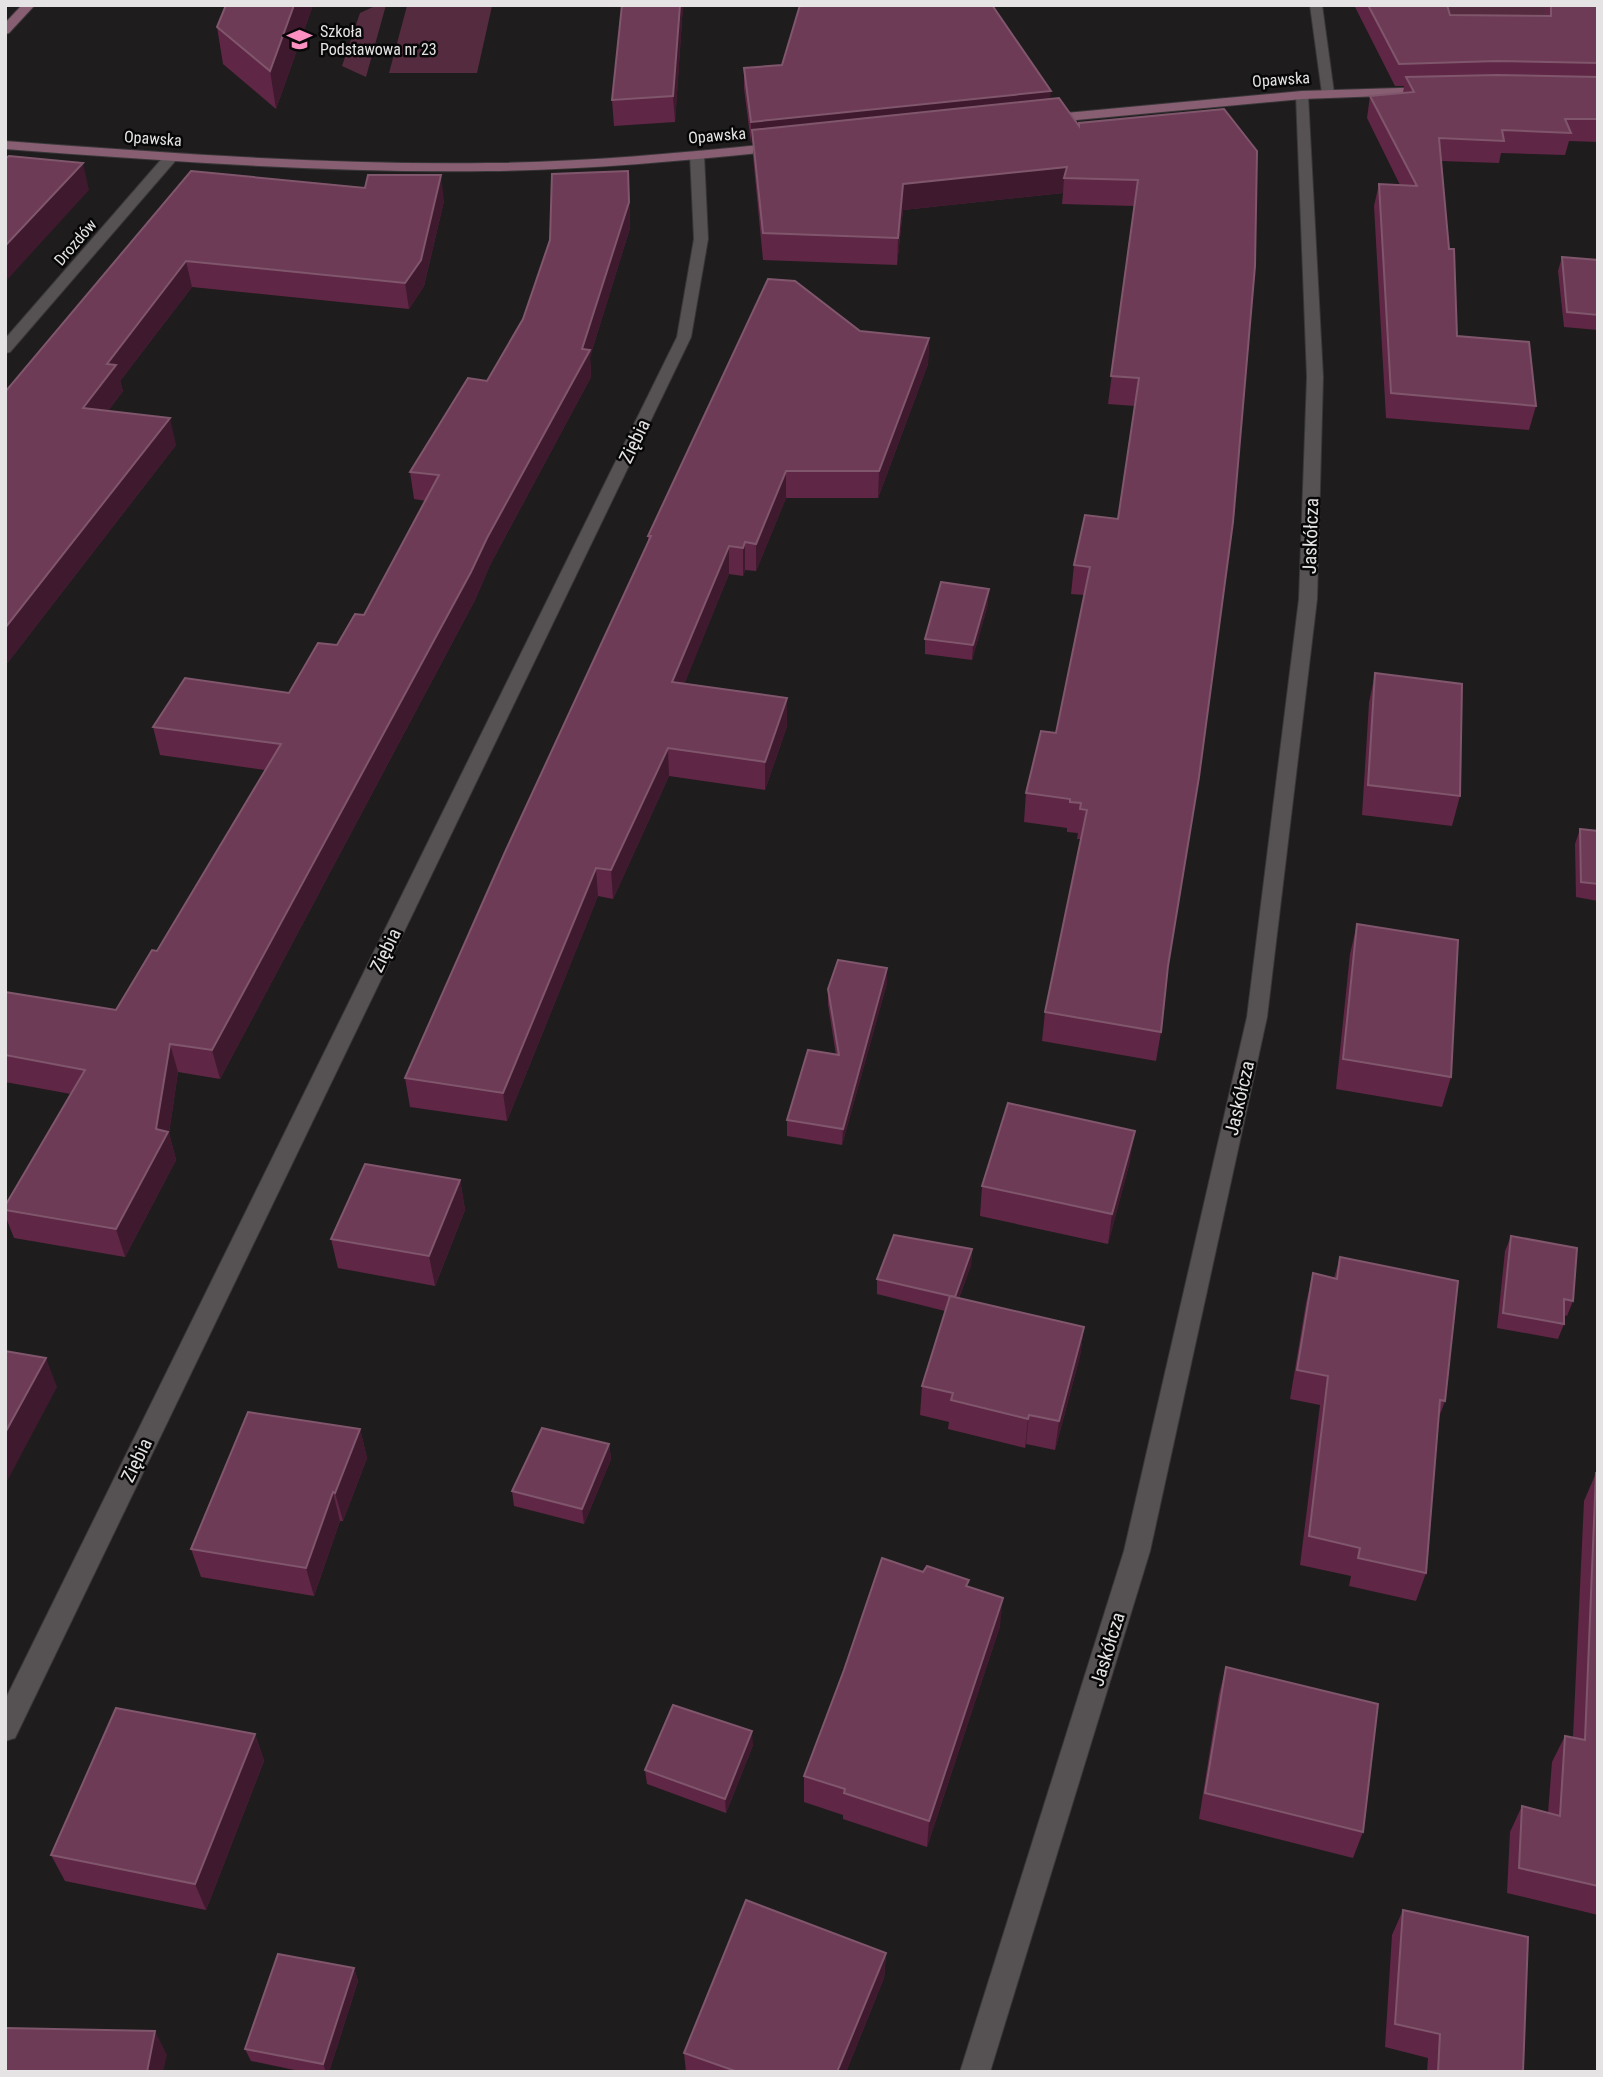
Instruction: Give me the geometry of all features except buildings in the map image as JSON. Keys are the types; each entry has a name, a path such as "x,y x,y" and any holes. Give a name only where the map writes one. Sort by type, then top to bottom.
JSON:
{"street":[{"path":"5,30 29,5"},
{"path":"1316,5 1328,93"},
{"name":"Opawska","path":"1034,120 1302,94 1452,90"},
{"name":"Jaskółcza","path":"975,2072 1137,1551 1257,1017 1308,599 1315,377 1302,94"},
{"name":"Opawska","path":"5,145 171,157 488,167 697,156 790,146"},
{"name":"Ziębia","path":"5,1728 684,337 701,239 697,156"},
{"name":"Drozdów","path":"5,349 171,157"}],"shaded area":[{"path":"386,5 366,77 342,66 360,13 375,6"},
{"path":"1358,5 1549,5 1546,37"},
{"path":"407,6 492,6 477,73 389,73"}],"place":[{"name":"Szkoła Podstawowa nr 23","path":"300,40"}]}
